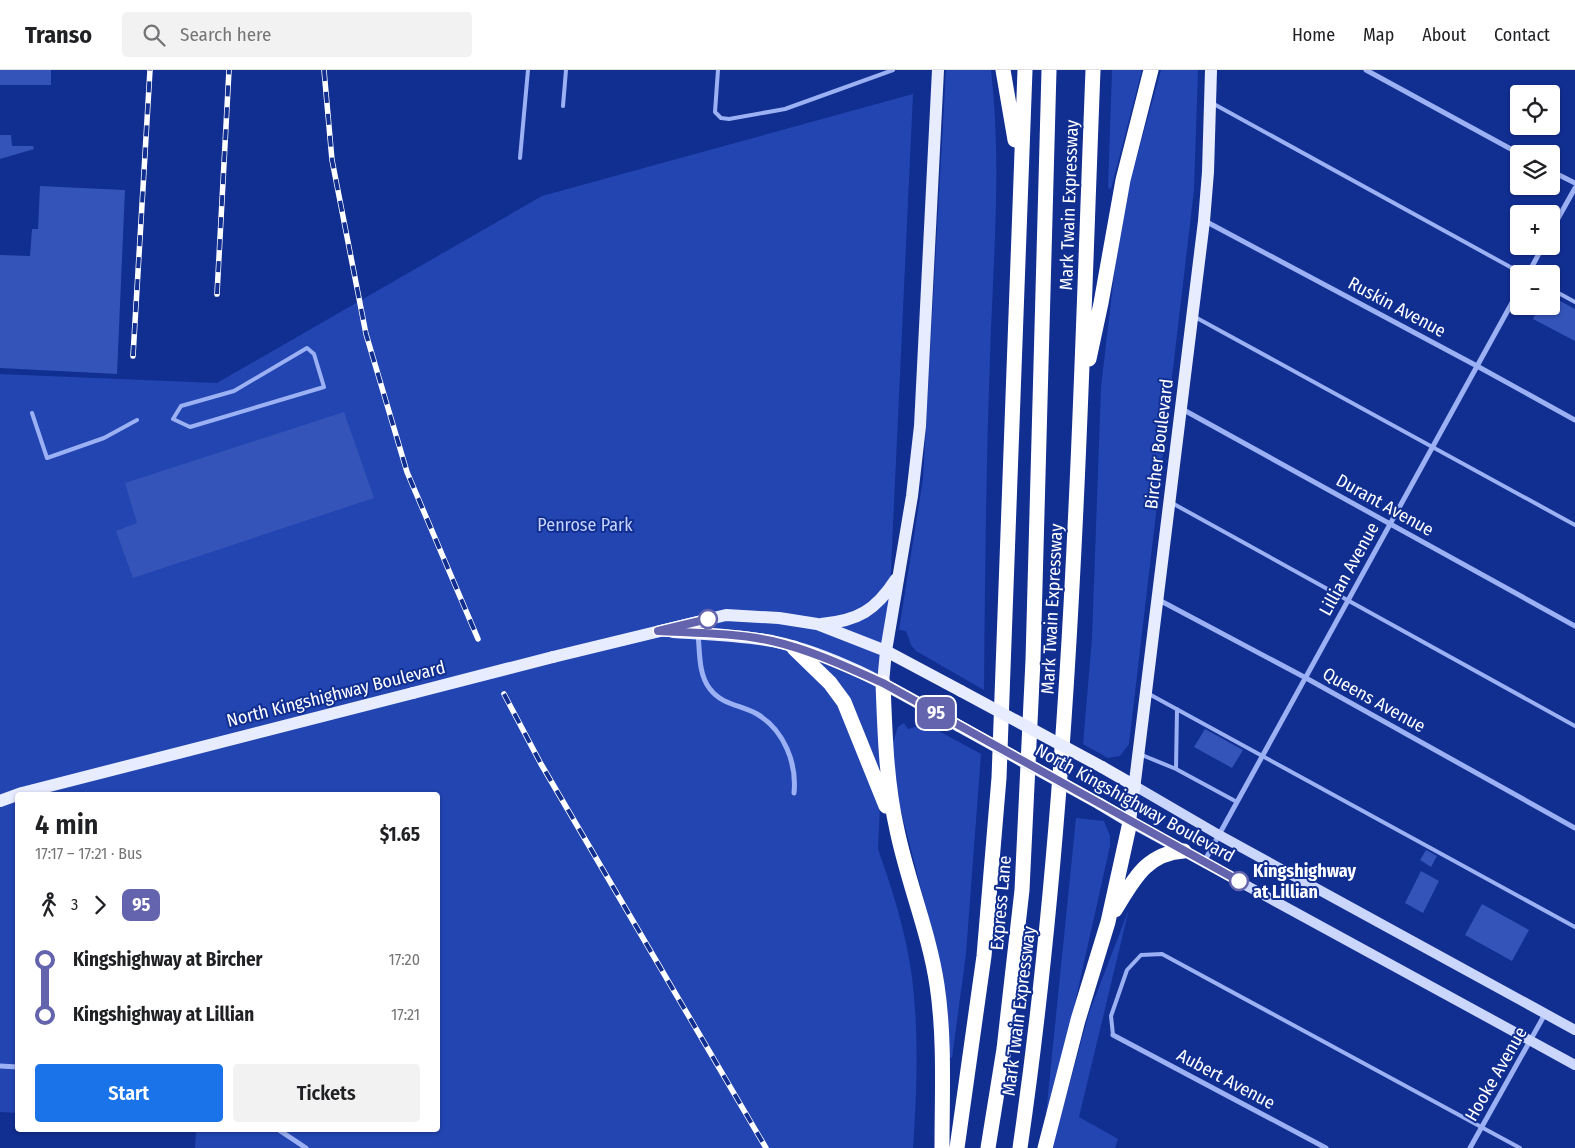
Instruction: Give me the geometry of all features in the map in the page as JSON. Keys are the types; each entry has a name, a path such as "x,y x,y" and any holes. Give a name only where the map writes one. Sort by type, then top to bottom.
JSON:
{"highway":[{"path":"1003,70 1021,170"},
{"path":"957,1148 984,956 998,798 1025,70"},
{"name":"Express Lane","path":"988,1148 1004,1049 1021,900 1033,660 1049,70"},
{"name":"Mark Twain Expressway","path":"1020,1148 1041,997 1058,820 1069,661 1093,70"},
{"path":"1080,397 1101,303 1123,180 1150,70"},
{"path":"794,648 830,683 844,702 897,832 921,913 937,985 942,1052 942,1148"},
{"path":"883,683 886,765 897,832"},
{"path":"1045,1148 1078,1020 1108,922 1130,822"},
{"path":"1108,922 1138,873 1146,865 1164,854 1184,851"}],"main road":[{"path":"883,683 886,651 912,496 920,426 938,70"},
{"name":"Bircher Boulevard","path":"1130,822 1148,694 1204,221 1210,70"},
{"path":"817,624 844,622 864,614 884,598 899,575"},
{"name":"North Kingshighway Boulevard","path":"26,792 553,657 726,615 779,618 817,624 886,651 1135,786 1575,1030"},
{"name":"North Kingshighway Boulevard","path":"658,631 698,633 772,641 824,656 883,683 1130,822 1575,1065"},
{"name":"North Kingshighway Boulevard","path":"0,792 15,793"},
{"name":"North Kingshighway Boulevard","path":"0,801 15,796"}],"street":[{"path":"1366,70 1510,149"},
{"path":"1560,176 1575,184"},
{"path":"1560,215 1575,188"},
{"name":"Ruskin Avenue","path":"1204,221 1575,420"},
{"name":"Lillian Avenue","path":"1204,862 1510,306"},
{"name":"Durant Avenue","path":"1181,409 1575,626"},
{"name":"Queens Avenue","path":"1158,600 1306,678 1575,828"},
{"path":"698,633 702,673 710,689 722,700 757,714 785,742 792,761 796,781 794,793"},
{"name":"Hooke Avenue","path":"1470,1148 1545,1014"},
{"name":"Aubert Avenue","path":"1113,1035 1326,1148"},
{"path":"0,1066 15,1067"},
{"path":"282,1132 306,1148"}],"lane":[{"path":"520,158 528,70"},
{"path":"563,106 566,70"},
{"path":"718,70 715,112 721,118 729,120 784,109 893,70"},
{"path":"1210,102 1510,267"},
{"path":"1560,294 1575,302"},
{"path":"1193,316 1575,525"},
{"path":"307,348 314,354 324,387 190,427 172,419 180,406 234,391 307,348"},
{"path":"32,413 47,458 104,438 137,420"},
{"path":"1170,502 1575,726"},
{"path":"1148,694 1263,755 1575,927"},
{"path":"1176,709 1176,769"},
{"path":"1140,755 1176,769 1237,802"},
{"path":"1113,1035 1111,1016 1127,970 1141,955 1162,954 1520,1148"}],"green space":[{"path":"946,70 991,70 994,106 996,214 990,357 984,690 916,651 911,645 906,631 899,630 923,479"},
{"path":"1112,70 1142,70 1111,189 1108,188"},
{"path":"1161,70 1198,70 1194,190 1129,744 1120,756 1108,758 1083,744 1092,638 1101,387 1116,259 1129,185"},
{"name":"Penrose Park","path":"913,94 878,849 898,912 912,977 917,1062 913,1148 195,1148 196,1132 440,1132 440,792 15,792 15,1113 0,1112 0,374 217,383 542,196"},
{"path":"904,723 908,729 926,724 981,754 966,954 952,1058 948,1057 948,1024 942,971 899,803 892,745 898,727"},
{"path":"1076,818 1104,821 1110,836 1110,846 1064,1052 1045,1124"},
{"path":"1129,909 1079,1117 1118,1139 1115,1148 1052,1148 1089,1013"}],"building":[{"path":"0,70 51,70 51,85 0,85"},
{"path":"0,135 11,135 12,146 33,146 34,149 0,159"},
{"path":"40,186 125,190 117,374 0,368 0,255 30,256 32,229 38,229"},
{"path":"1560,301 1575,309 1575,341 1533,319 1535,315 1560,315"},
{"path":"344,412 374,498 133,578 116,531 137,523 125,483"},
{"path":"1205,729 1243,750 1232,768 1194,747"},
{"path":"1426,850 1437,856 1431,867 1420,860"},
{"path":"1421,871 1439,881 1423,913 1405,903"},
{"path":"1482,904 1529,930 1512,961 1465,935"}],"railway":[{"path":"133,356 150,70"},
{"path":"217,294 229,70"},
{"path":"324,70 332,160 366,334 407,472 478,639"},
{"path":"504,694 541,764 766,1148"}],"bus line":[{"name":"95","path":"708,619 658,631 724,635 772,641 824,656 883,683 1239,881"}],"place":[{"name":"Kingshighway at Lillian","path":"1239,881"}]}
